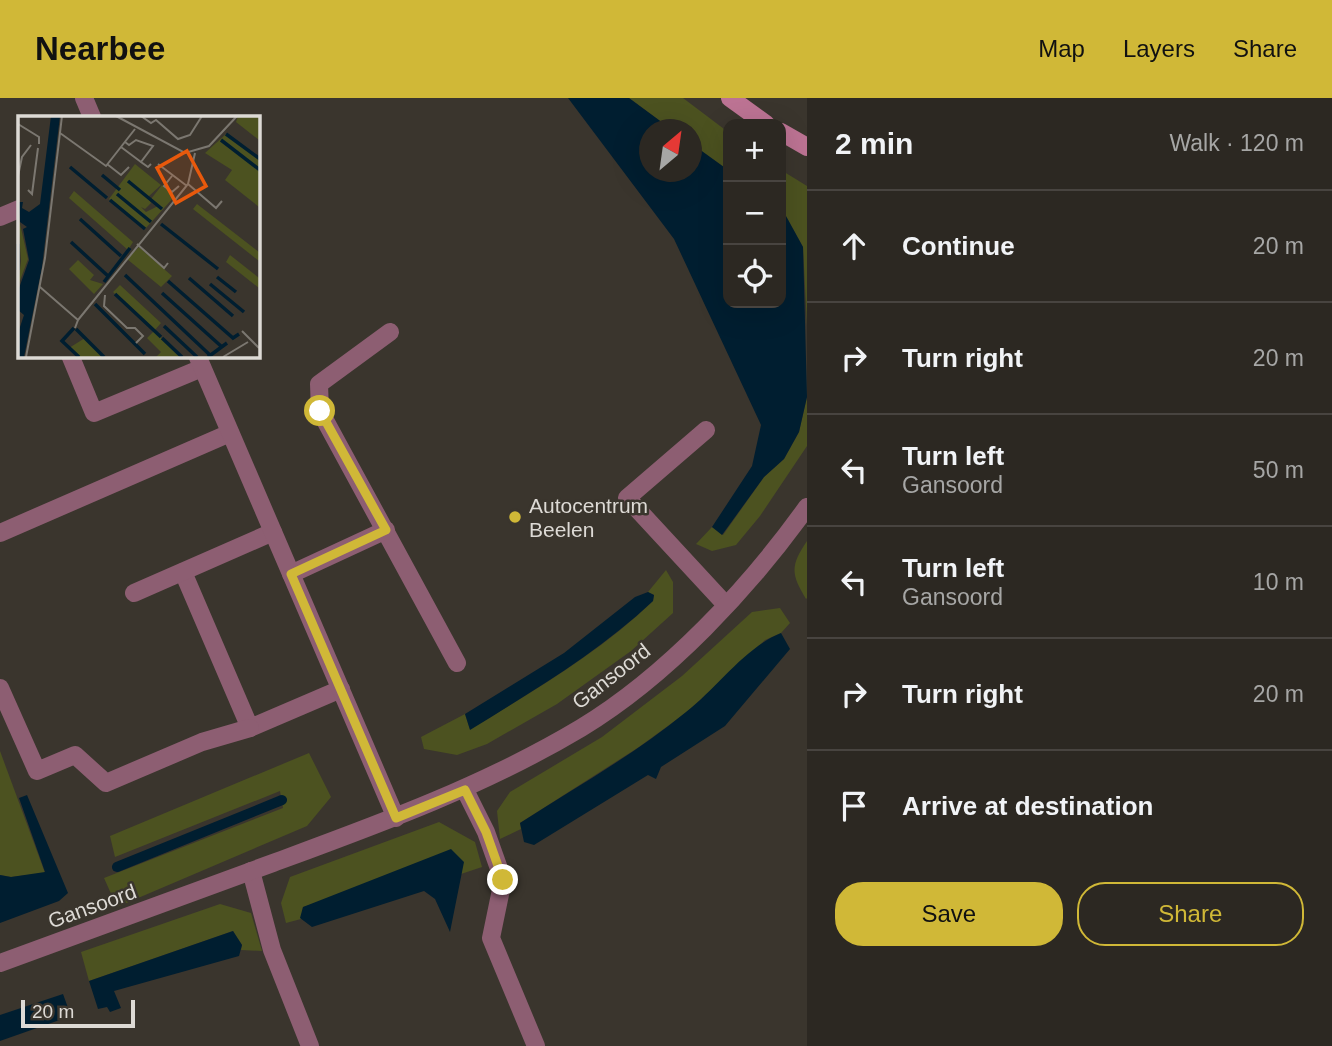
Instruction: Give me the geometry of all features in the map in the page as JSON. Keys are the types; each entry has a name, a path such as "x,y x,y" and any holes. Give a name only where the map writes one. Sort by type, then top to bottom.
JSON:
{"main road":[{"path":"730,98 759,119"},
{"path":"786,135 807,146"}],"street":[{"path":"84,98 92,116"},
{"path":"0,217 18,209"},
{"path":"390,332 320,384 320,411 457,663"},
{"path":"71,357 94,413 199,362 396,818"},
{"path":"706,430 627,498 726,605"},
{"path":"0,533 230,433"},
{"name":"Gansoord","path":"0,963 396,818 465,790 582,727 613,706 686,645 726,605 807,508"},
{"path":"291,574 386,530"},
{"path":"134,593 273,533"},
{"path":"183,572 250,728"},
{"path":"0,688 37,771 75,755 106,782 202,742 250,728 341,689"},
{"path":"465,790 486,832 503,880 491,938 536,1046"},
{"path":"251,871 272,950 310,1046"}],"green space":[{"path":"629,98 683,98 723,128 723,166 702,151 702,119 657,119"},
{"path":"786,173 807,186 807,326 803,247 786,216"},
{"path":"807,397 807,446 760,516 736,545 712,551 696,544 712,527 723,535 764,477 784,459 799,432"},
{"path":"807,541 806,599 797,583 794,570"},
{"path":"666,570 673,582 673,613 631,651 557,704 487,744 457,755 424,749 421,737 465,714 470,729 589,654 653,601 654,595 648,592"},
{"path":"780,608 790,623 781,633 765,640 687,712 639,747 520,823 521,829 500,839 497,811 510,792 602,737 682,676 752,612"},
{"path":"0,751 45,873 11,877 0,875"},
{"path":"309,753 331,797 307,826 117,907 104,878 283,808 280,791 115,857 110,836"},
{"path":"439,822 475,842 482,867 461,874 463,862 303,907 301,919 286,923 281,903 290,877"},
{"path":"220,904 251,913 262,951 241,950 242,945 233,931 89,981 81,952"}],"water":[{"path":"568,98 629,98 657,119 639,119 639,182 702,182 702,151 723,166 723,308 786,308 786,216 803,247 807,397 799,432 784,459 764,477 722,535 712,527 752,466 761,425 674,239"},
{"path":"648,592 654,595 653,601 632,620 565,670 470,730 465,714 564,653 635,597"},
{"path":"781,633 790,649 725,726 661,767 656,779 648,775 534,845 524,842 520,823 605,770 667,727 698,702 755,648"},
{"path":"27,795 68,893 59,901 0,923 0,875 11,877 45,872 19,798"},
{"path":"451,849 464,862 450,932 435,899 424,891 312,927 300,918 303,907"},
{"path":"233,931 242,945 239,956 114,991 121,1008 110,1012 107,1007 98,1009 89,981"},
{"path":"63,994 71,1016 0,1041 0,1015"}],"waterway":[{"path":"117,867 282,800"}],"place":[{"name":"Autocentrum Beelen","path":"515,517"}],"route":[{"path":"320,411 386,530 291,574 396,818 465,790 486,832 503,880"}]}
